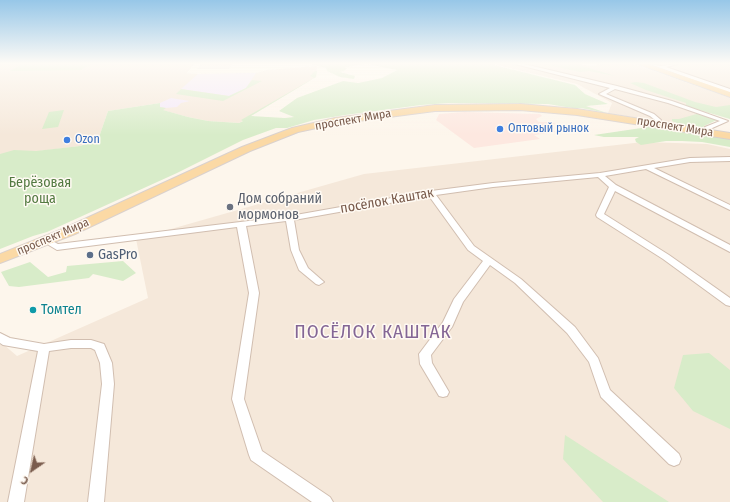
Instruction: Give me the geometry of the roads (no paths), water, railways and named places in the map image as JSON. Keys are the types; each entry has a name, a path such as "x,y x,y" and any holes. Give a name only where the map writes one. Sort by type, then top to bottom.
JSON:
{"main road":[{"path":"708,87 730,95"},
{"name":"проспект Мира","path":"0,259 46,241 246,149 295,130 335,121 422,109 482,107 534,108 577,112 730,136"}],"street":[{"path":"614,87 602,94 652,115 658,120 657,124"},
{"path":"617,87 670,102 726,121 707,128 707,132"},
{"path":"720,87 730,91"},
{"name":"посёлок Каштак","path":"46,241 57,247 290,218 431,193 493,185 600,175 690,160 730,159"},
{"path":"646,167 730,208"},
{"path":"600,175 613,187 730,249"},
{"path":"613,187 600,215 666,257 730,303"},
{"path":"431,193 471,248 518,281 571,330 594,361 605,393 674,459"},
{"path":"290,218 296,250 304,270 319,282"},
{"path":"241,224 254,293 238,400 256,455 325,502"},
{"path":"443,392 426,364 425,354 448,324 458,301 488,261"},
{"path":"0,337 7,342 44,348 71,344 91,344 100,347 106,363 108,384 96,502"},
{"path":"16,502 44,348"}],"place":[{"name":"Оптовый рынок","path":"500,129"},
{"name":"Ozon","path":"67,140"},
{"name":"Дом собраний мормонов","path":"230,207"},
{"name":"GasPro","path":"90,255"},
{"name":"Томтел","path":"33,310"}],"district":[{"name":"ПОСЁЛОК КАШТАК","path":"373,333"}],"park label":[{"name":"Берёзовая роща","path":"40,192"}]}
